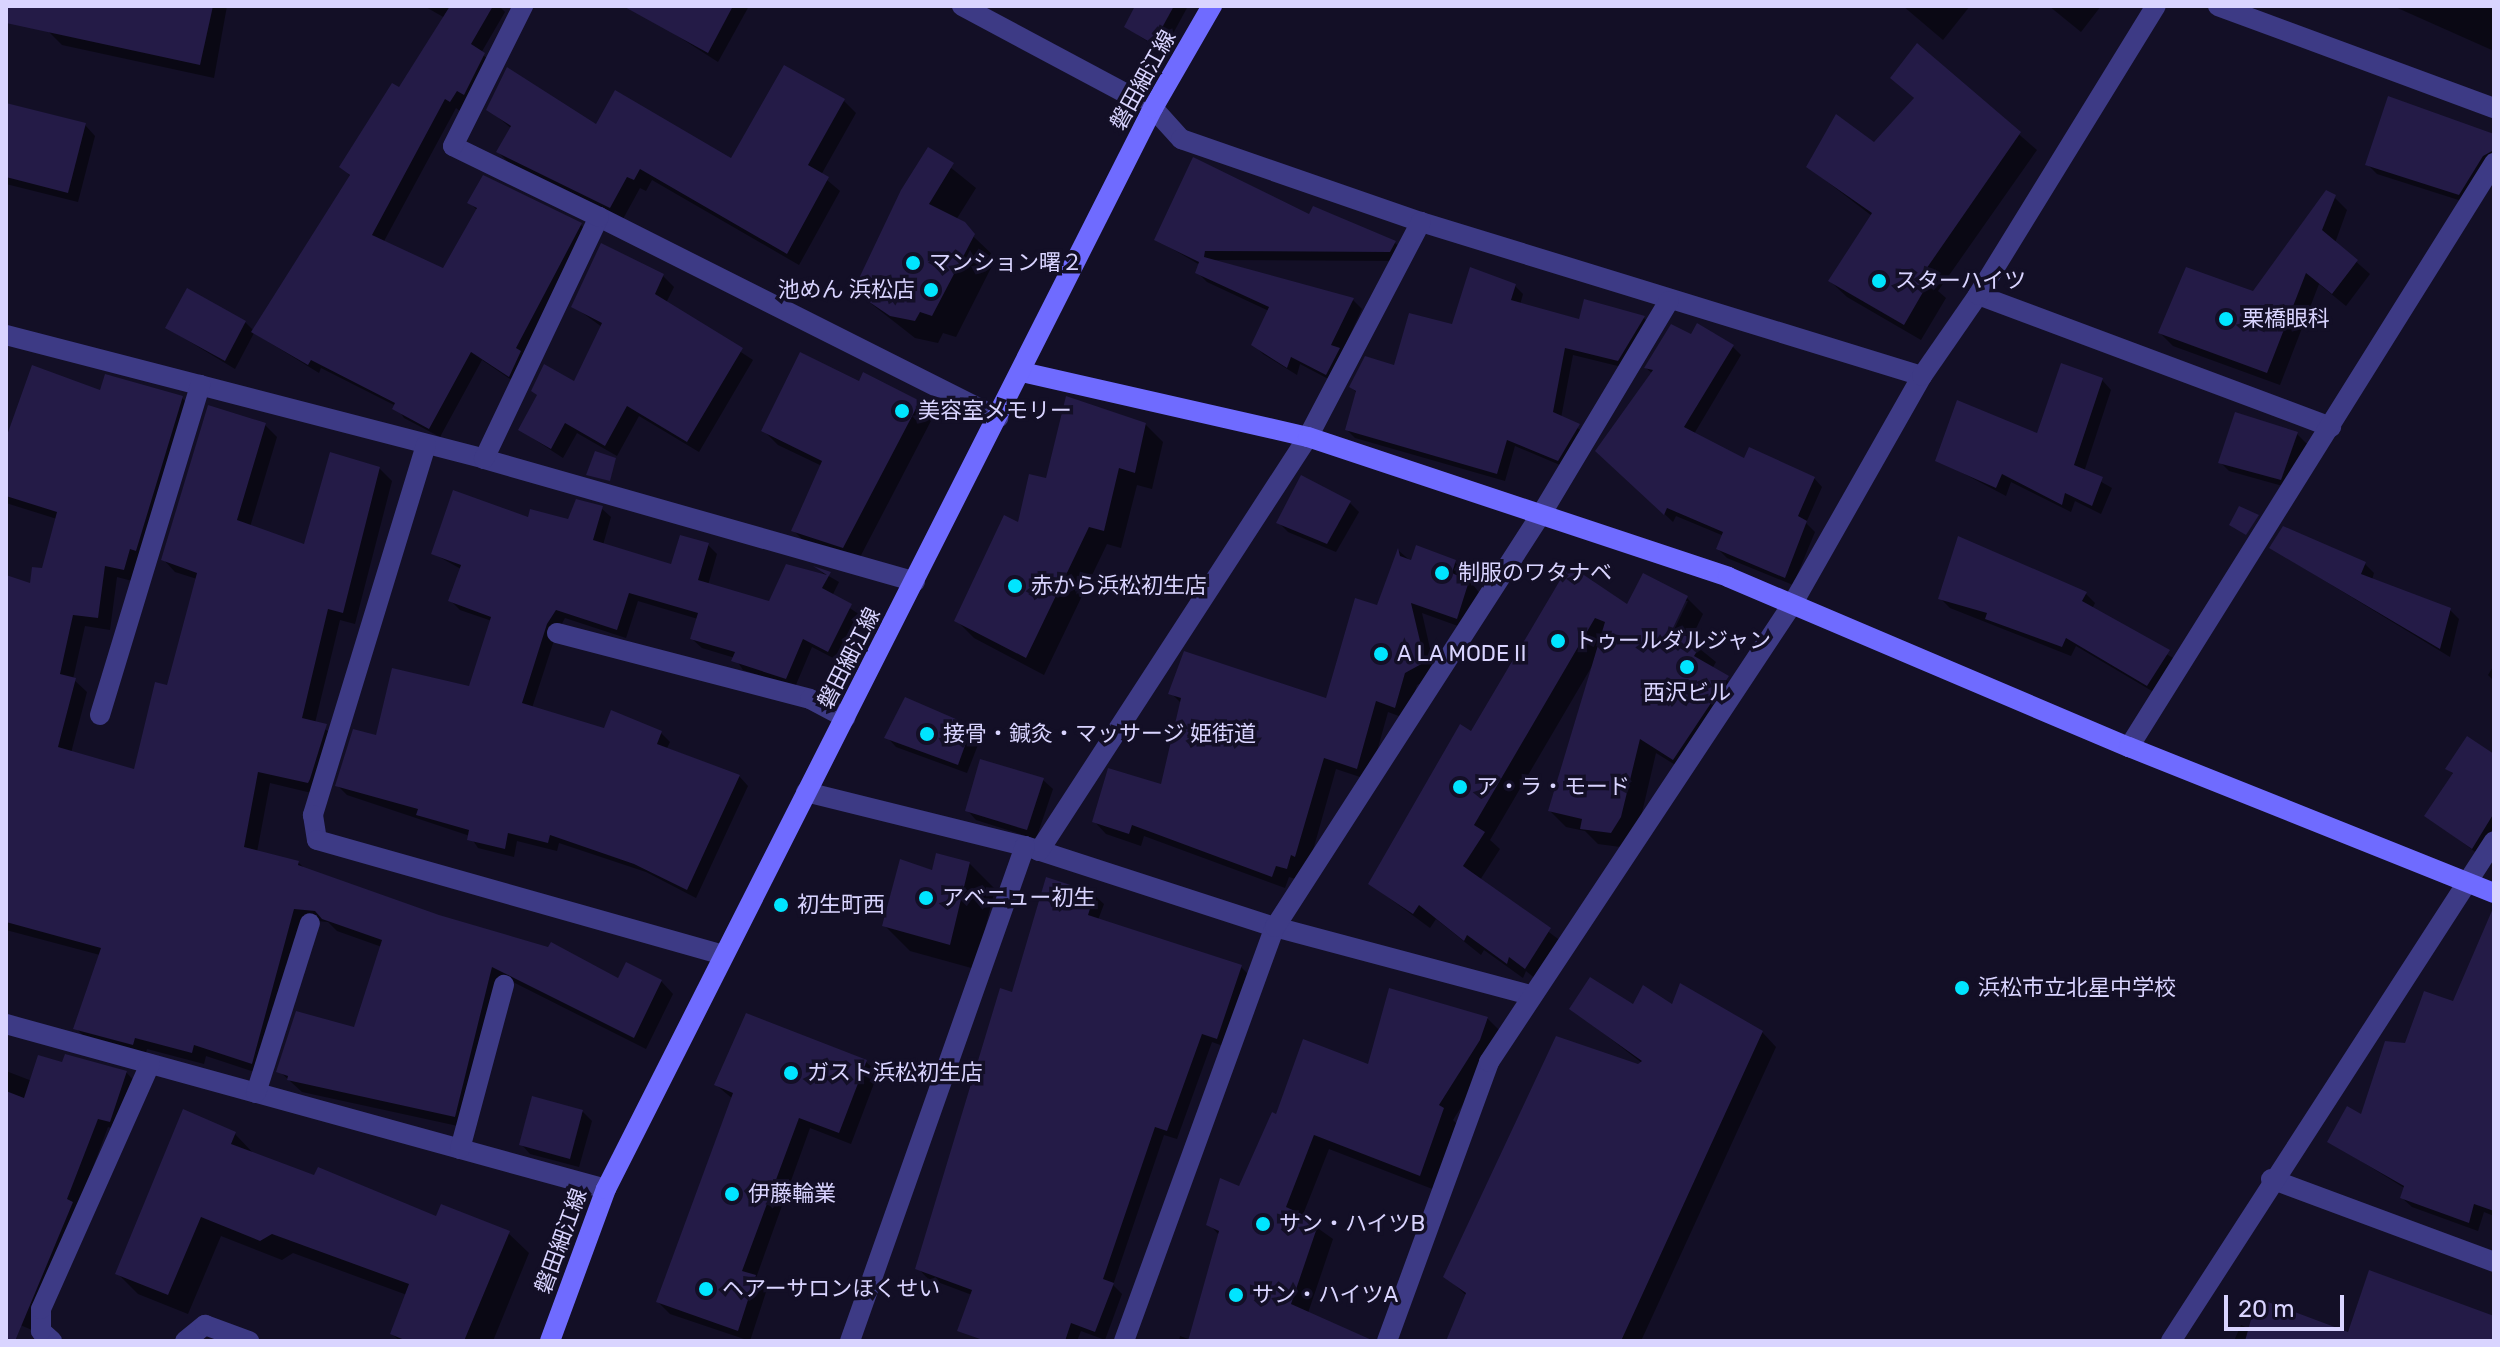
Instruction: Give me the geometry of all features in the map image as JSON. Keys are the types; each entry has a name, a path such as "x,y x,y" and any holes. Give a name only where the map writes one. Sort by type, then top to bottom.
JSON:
{"street":[{"path":"523,6 453,146 998,418"},
{"path":"962,6 1153,108 1181,139 1421,222 1669,301 1922,376"},
{"name":"磐田細江線","path":"550,1341 606,1189 1153,108 1212,6"},
{"path":"1387,1341 1489,1062 1530,995 1793,603 1922,376 1978,295 2156,6"},
{"path":"2218,6 2494,108"},
{"path":"2129,747 2494,163"},
{"path":"484,459 599,217"},
{"path":"850,1341 1032,848 1308,437 1421,222"},
{"path":"1978,295 2331,427"},
{"path":"1124,1341 1275,927 1542,513 1669,301"},
{"path":"6,335 484,459 915,582"},
{"path":"1022,372 1308,437 1542,513 1793,603 2129,747 2494,893"},
{"path":"100,715 200,385"},
{"path":"426,445 313,815 317,840 723,955"},
{"path":"557,633 810,699 845,718"},
{"path":"806,792 1032,848 1275,927 1530,995"},
{"path":"2171,1341 2271,1179 2494,841"},
{"path":"256,1093 310,923"},
{"path":"460,1149 504,985"},
{"path":"6,1024 606,1189"},
{"path":"52,1341 41,1331 41,1309 150,1064"},
{"path":"2271,1179 2494,1262"},
{"path":"185,1341 205,1325 249,1341"}],"building":[{"path":"6,6 213,6 200,65 6,23"},
{"path":"450,6 493,6 471,44 485,53 464,95 457,91 450,102 445,99 372,235 443,268 477,208 467,203 483,175 582,223 516,348 521,351 509,377 471,352 429,429 392,409 395,403 311,360 308,365 251,332 350,175 339,167 392,83 399,87"},
{"path":"623,6 733,6 708,53"},
{"path":"1135,6 1174,6 1153,44 1124,27"},
{"path":"1917,43 2021,132 1922,275 1930,280 1904,325 1828,281 1872,213 1806,167 1836,114 1874,142 1914,98 1890,78"},
{"path":"784,65 845,99 808,165 829,177 787,254 640,169 634,180 627,177 610,208 496,152 511,126 486,110 507,67 596,124 615,90 731,158"},
{"path":"2388,96 2494,134 2494,150 2483,156 2459,195 2365,165"},
{"path":"6,103 86,123 68,193 6,177"},
{"name":"マンション曙２","path":"928,147 954,163 929,204 965,222 975,234 932,316 920,312 915,321 890,316 853,291 901,190"},
{"path":"1193,157 1309,214 1313,206 1396,241 1390,252 1205,251 1204,257 1354,298 1331,345 1340,348 1326,375 1291,357 1287,368 1251,345 1269,307 1195,273 1199,262 1154,240"},
{"name":"栗橋眼科","path":"2326,190 2336,195 2322,230 2358,260 2332,294 2306,273 2267,373 2158,333 2186,267 2253,291"},
{"path":"601,243 664,274 655,294 743,348 687,442 627,406 605,446 565,423 551,449 518,430 537,395 531,391 544,364 574,381 602,323 571,307"},
{"path":"1470,267 1516,284 1511,300 1579,319 1584,299 1645,316 1618,361 1565,348 1553,412 1580,424 1558,461 1507,440 1497,474 1345,430 1356,391 1349,387 1365,356 1394,365 1409,313 1452,324"},
{"path":"187,288 246,321 225,361 165,328"},
{"path":"1697,323 1734,345 1684,427 1744,458 1749,447 1815,477 1798,516 1807,521 1785,578 1716,549 1723,532 1667,508 1664,515 1595,451 1653,370 1644,368 1671,324 1691,334"},
{"path":"800,352 859,381 863,372 920,401 843,548 791,531 822,461 761,431"},
{"path":"2061,363 2103,378 2074,465 2103,477 2092,506 2065,493 2062,505 2002,474 1996,488 1935,461 1957,400 2037,433"},
{"path":"32,365 100,390 105,374 183,396 136,551 130,549 124,570 105,566 98,618 73,615 60,674 76,678 58,747 134,769 155,682 167,685 197,573 161,560 208,405 266,423 237,520 304,544 330,452 380,467 343,613 328,609 302,718 327,724 310,779 308,783 258,772 244,847 299,861 298,865 439,915 548,947 551,942 618,978 626,962 662,980 634,1038 492,967 455,1117 287,1080 288,1076 276,1072 296,1011 354,1027 382,940 322,919 315,911 294,909 252,1064 194,1045 192,1053 135,1038 133,1045 73,1029 101,948 6,922 6,575 30,583 32,567 42,568 57,512 6,496 6,438"},
{"path":"1066,396 1146,423 1135,473 1119,468 1104,531 1089,527 1026,658 954,621 1004,515 1018,522 1029,474 1046,478"},
{"path":"2235,412 2298,432 2281,480 2218,463"},
{"path":"595,451 616,458 610,481 586,475"},
{"path":"1301,475 1351,501 1327,544 1276,523"},
{"path":"453,490 528,517 530,509 568,519 576,499 603,506 593,540 671,564 680,535 709,543 698,580 769,601 786,564 827,575 813,566 831,572 822,588 852,604 828,652 803,639 786,679 731,661 735,652 690,639 698,613 629,593 617,630 556,610 547,624 522,703 604,728 611,710 662,731 657,744 740,775 687,890 634,864 550,835 548,843 508,833 505,849 467,840 469,830 416,815 418,809 335,786 353,729 376,735 392,668 469,686 491,617 448,601 461,565 431,554"},
{"path":"2239,506 2259,515 2246,535 2229,525"},
{"path":"2283,526 2366,562 2361,574 2451,608 2440,649 2269,548"},
{"path":"1958,536 2087,592 2082,601 2170,650 2147,686 2066,638 2062,647 1985,619 1987,613 1938,599"},
{"path":"1416,545 1456,560 1452,573 1469,581 1457,619 1411,603 1425,662 1405,673 1395,708 1376,701 1357,769 1324,758 1295,857 1291,855 1287,869 1276,866 1272,877 1132,825 1129,834 1092,822 1108,768 1161,784 1181,698 1168,694 1184,651 1326,698 1355,598 1377,605 1398,548 1400,556 1411,560"},
{"path":"1569,565 1627,604 1643,573 1688,596 1673,628 1701,645 1694,656 1729,676 1673,760 1640,739 1621,817 1611,833 1580,829 1582,819 1548,811 1605,622 1595,618 1474,825 1485,832 1463,866 1551,928 1525,969 1509,957 1507,964 1467,935 1464,941 1419,905 1413,914 1368,884 1460,724 1471,731"},
{"name":"接骨・鍼灸・マッサージ 姫街道","path":"905,697 972,726 958,765 884,738"},
{"path":"2467,736 2494,754 2494,813 2472,849 2424,816 2453,773 2445,769"},
{"path":"980,759 1044,778 1027,830 965,811"},
{"name":"アベニュー初生","path":"936,853 970,862 950,945 882,926 900,859 932,870"},
{"path":"1046,877 1095,893 1088,915 1242,965 1217,1039 1202,1034 1167,1131 1155,1127 1103,1279 1114,1283 1095,1332 1071,1323 1065,1341 986,1341 957,1331 972,1290 915,1269 1000,988 1012,992"},
{"path":"2494,906 2494,1211 2474,1204 2469,1223 2400,1198 2404,1186 2327,1142 2347,1106 2361,1114 2385,1041 2405,1043 2424,991 2453,1001"},
{"path":"1590,977 1633,1004 1643,985 1672,1004 1680,983 1763,1031 1621,1341 1446,1341 1466,1293 1443,1277 1556,1036 1638,1064 1642,1061 1569,1009"},
{"path":"1389,988 1488,1017 1480,1040 1439,1105 1444,1108 1420,1176 1314,1135 1286,1207 1319,1222 1291,1304 1374,1341 1188,1341 1219,1231 1206,1225 1220,1178 1239,1186 1272,1112 1276,1114 1303,1039 1368,1064"},
{"path":"746,1013 867,1060 839,1133 799,1118 742,1271 756,1275 738,1331 656,1302 733,1093 714,1085"},
{"path":"65,1054 127,1071 110,1122 98,1119 67,1199 73,1202 15,1341 6,1341 6,1091 24,1098 38,1055 62,1062"},
{"path":"532,1096 583,1110 570,1159 519,1145"},
{"path":"183,1109 236,1132 231,1144 314,1175 318,1167 436,1216 441,1204 510,1231 464,1341 407,1341 390,1334 409,1284 272,1234 260,1241 201,1217 168,1295 115,1274"},
{"path":"2369,1270 2494,1316 2494,1341 2245,1341 2257,1298 2348,1332"}],"place":[{"name":"マンション曙２","path":"913,263"},
{"name":"スターハイツ","path":"1879,281"},
{"name":"池めん 浜松店","path":"931,290"},
{"name":"栗橋眼科","path":"2226,319"},
{"name":"美容室メモリー","path":"902,411"},
{"name":"制服のワタナベ","path":"1442,573"},
{"name":"赤から浜松初生店","path":"1015,586"},
{"name":"トゥールダルジャン","path":"1558,641"},
{"name":"A LA MODEⅡ","path":"1381,654"},
{"name":"西沢ビル","path":"1687,667"},
{"name":"接骨・鍼灸・マッサージ 姫街道","path":"927,734"},
{"name":"ア・ラ・モード","path":"1460,787"},
{"name":"アベニュー初生","path":"926,898"},
{"name":"初生町西","path":"781,905"},
{"name":"浜松市立北星中学校","path":"1962,988"},
{"name":"ガスト浜松初生店","path":"791,1073"},
{"name":"伊藤輪業","path":"732,1194"},
{"name":"サン・ハイツB","path":"1263,1224"},
{"name":"ヘアーサロンほくせい","path":"706,1289"},
{"name":"サン・ハイツA","path":"1236,1295"}]}
